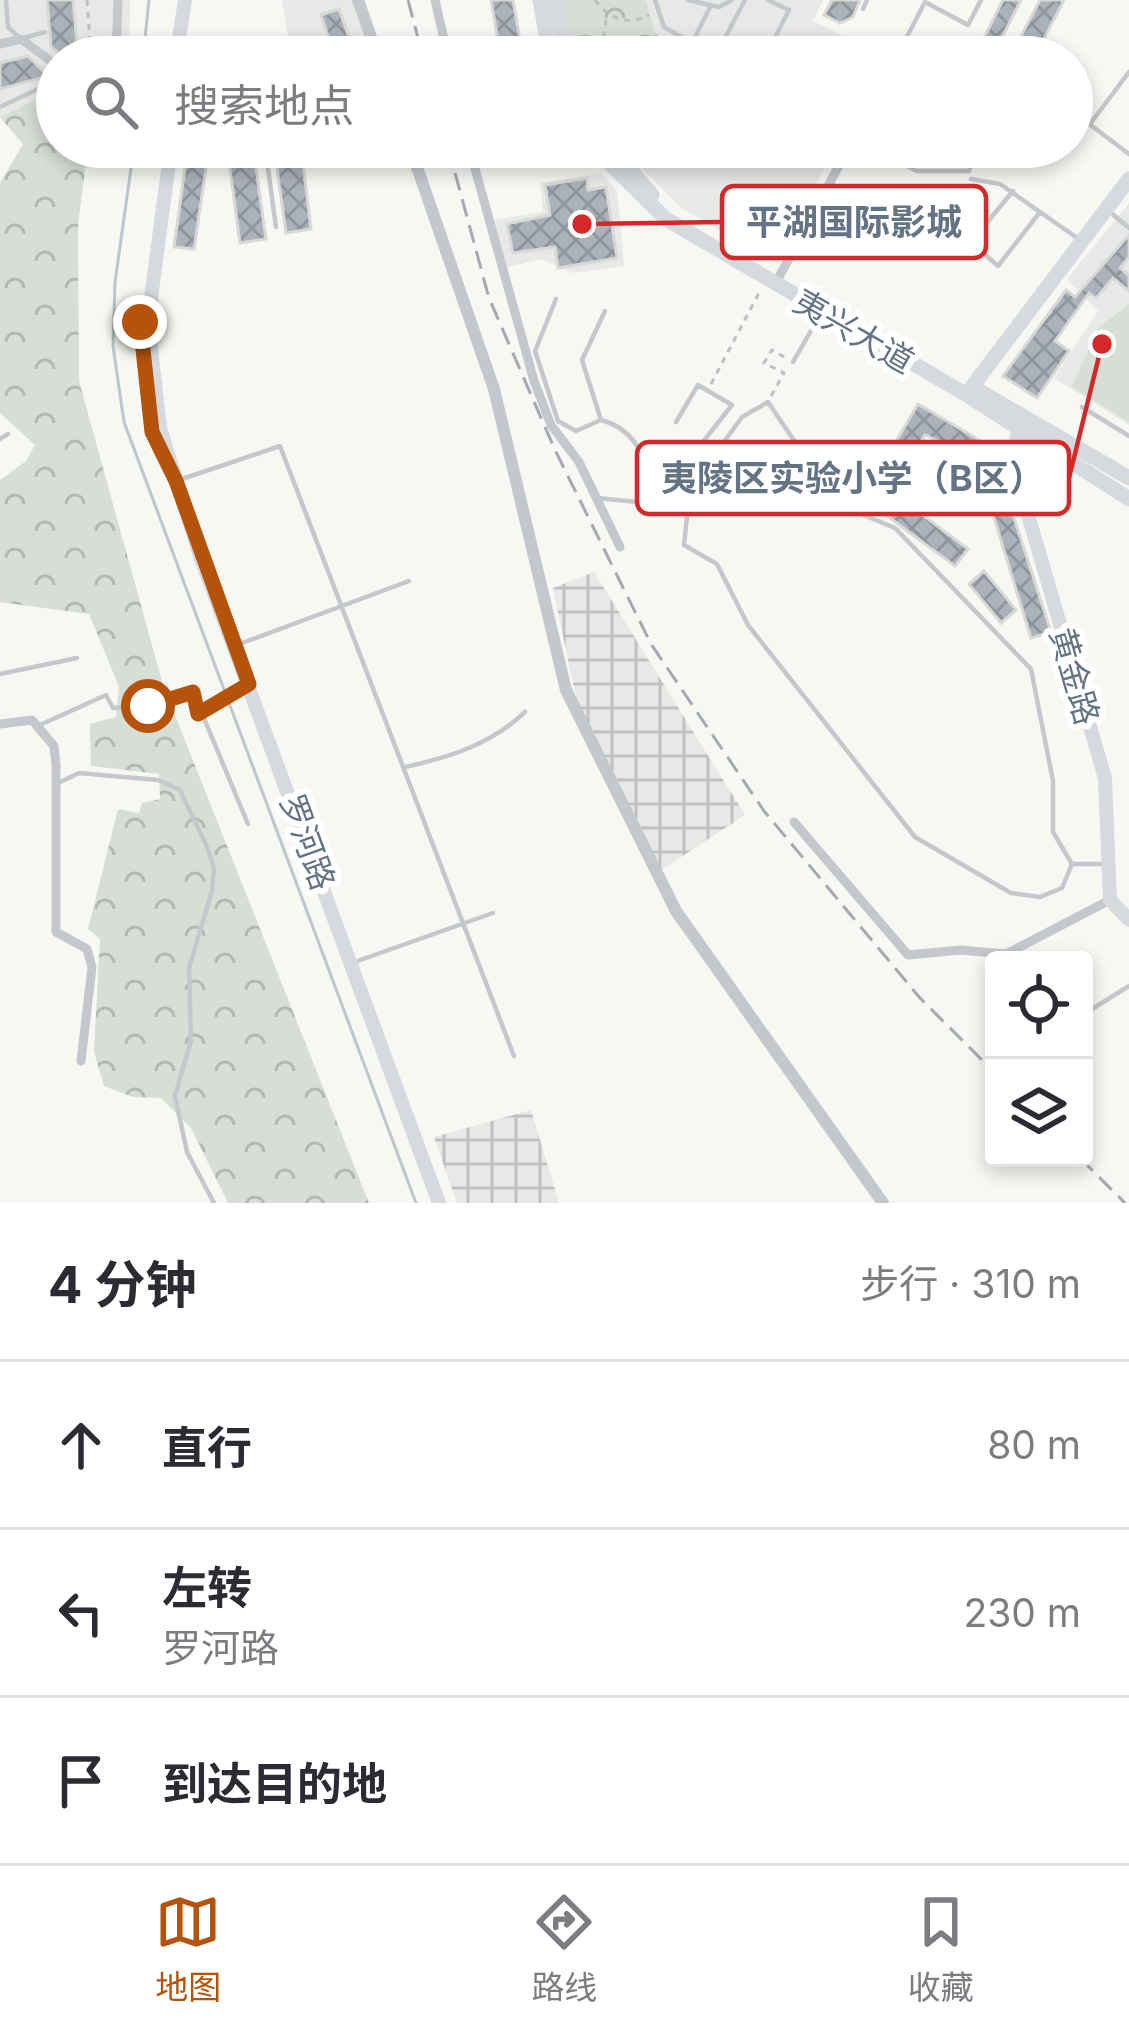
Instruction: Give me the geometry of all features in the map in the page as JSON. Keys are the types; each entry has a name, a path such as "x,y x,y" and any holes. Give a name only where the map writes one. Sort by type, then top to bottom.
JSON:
{"main road":[{"path":"183,36 189,0"},
{"path":"540,0 546,36"},
{"path":"554,0 562,36"},
{"name":"罗河路","path":"164,168 140,350 152,432 176,481 439,1203"},
{"name":"夷兴大道","path":"614,168 666,219 969,391 1129,499"},
{"name":"夷兴大道","path":"630,168 671,212 821,313 1127,472"},
{"path":"969,391 1129,179"},
{"name":"黄金路","path":"1019,428 1013,451 1017,477 1105,778 1110,900"},
{"path":"1110,900 1129,920"}],"street":[{"path":"118,0 120,36"},
{"path":"358,0 371,36"},
{"path":"435,0 443,36"},
{"path":"0,44 21,39 36,50"},
{"path":"417,168 494,389 566,690 676,911 883,1203"},
{"path":"475,168 519,336 551,425 597,498 620,547"},
{"path":"773,278 837,168"},
{"path":"0,724 21,718 40,725 54,746 56,932 87,950 92,967 81,1061"},
{"path":"794,822 908,956 960,950 1006,954 1110,900"}],"lane":[{"path":"5,0 8,27 21,39 45,32"},
{"path":"655,0 664,26 680,36"},
{"path":"688,0 711,5 731,0"},
{"path":"727,36 745,0"},
{"path":"768,0 789,10 776,36"},
{"path":"862,10 867,0"},
{"path":"908,36 925,1 968,26 981,0"},
{"path":"696,36 711,5"},
{"path":"1093,120 1129,71"},
{"path":"0,107 36,90"},
{"path":"1093,126 1129,154"},
{"path":"269,168 276,227"},
{"path":"911,168 970,168"},
{"path":"971,179 1013,191 1080,240"},
{"path":"1013,191 971,242 998,266 1040,212"},
{"path":"1105,208 1129,228"},
{"path":"556,299 536,340 538,365 558,421 576,431 601,420"},
{"path":"604,311 582,360 601,420 629,435 656,482"},
{"path":"793,362 821,313"},
{"path":"519,336 536,340"},
{"path":"597,498 647,503 661,495 732,405 698,385 676,422"},
{"path":"768,402 837,504 895,528 1031,669 1053,781 1053,832 1072,864 1062,887 1040,897 1012,893 915,837 748,625 716,563 684,545 690,489 742,417 768,402"},
{"path":"1082,407 1129,436"},
{"path":"0,440 8,434"},
{"path":"176,481 280,446 467,922 514,1056"},
{"path":"234,646 409,580"},
{"path":"0,674 77,658"},
{"path":"198,714 248,684"},
{"path":"40,725 106,695 113,708 148,706 193,692 198,714 248,824"},
{"path":"406,767 457,754 502,733 525,712"},
{"path":"56,784 79,773 158,780 180,790 207,847 214,868 212,891 189,968 191,1041 175,1096 187,1152 214,1203"},
{"path":"1072,864 1108,864"},
{"path":"352,963 493,913"},
{"path":"1093,1008 1129,986"}],"path":[{"path":"87,0 90,36"},
{"path":"595,0 607,13 634,23 658,11"},
{"path":"603,36 607,13"},
{"path":"655,36 664,26"},
{"path":"706,391 773,278"},
{"path":"768,402 784,373 764,363 772,350 793,362"}],"shaded area":[{"path":"0,0 130,0 129,36 36,36 36,103 0,117"},
{"path":"282,0 352,0 364,36 288,36"},
{"path":"646,0 823,0 813,21 843,36 656,36"},
{"path":"642,168 824,168 778,264 680,207"},
{"path":"601,173 617,191 624,266 573,273 541,259 504,268 494,220 543,212 540,183"},
{"path":"1129,203 1129,425 1054,378 1098,311 1067,279"},
{"path":"594,572 745,815 660,871 576,698 553,588"},
{"path":"531,1110 559,1203 457,1203 434,1137"}],"green space":[{"path":"560,0 646,0 656,36 568,36"},
{"path":"36,100 36,168 85,168 78,225 79,381 163,685 369,1203 228,1203 191,1128 161,1098 133,1097 104,1086 94,1052 100,939 88,929 118,809 139,813 142,803 160,799 159,774 91,766 90,724 116,717 119,687 89,614 0,602 0,480 26,461 35,445 0,413 0,183 23,144 0,117"},
{"path":"1129,304 1129,422 1072,387 1098,328"}],"building":[{"path":"47,0 73,0 76,36 50,36"},
{"path":"491,0 513,0 519,36 497,36"},
{"path":"832,0 860,0 853,17 840,23 824,15"},
{"path":"1003,0 1021,0 1003,36 985,36"},
{"path":"1040,0 1064,0 1045,36 1021,36"},
{"path":"339,9 349,36 328,36 321,15"},
{"path":"28,56 36,64 36,79 0,89 0,63"},
{"path":"185,168 206,168 194,249 174,247"},
{"path":"230,168 256,168 266,239 240,243"},
{"path":"277,168 304,168 311,229 286,233"},
{"path":"587,178 588,190 606,187 617,258 558,268 555,247 513,253 507,224 550,215 545,185"},
{"path":"1129,235 1129,257 1120,268 1129,276 1129,291 1113,278 1096,298 1089,293 1055,341 1069,351 1037,398 1003,376 1066,290 1075,297"},
{"path":"918,404 991,447 1051,632 1031,638 976,459 925,435 891,487 875,477"},
{"path":"892,492 968,549 955,566 879,510"},
{"path":"984,571 1016,610 1001,623 969,584"}],"waterway":[{"path":"145,36 149,0"},
{"path":"131,168 115,282 113,346 124,422 416,1203"}],"railway":[{"path":"408,0 417,36"},
{"path":"454,168 489,298 555,450 651,644 764,811 920,998 985,1063"},
{"path":"1089,1167 1125,1203"}],"place":[{"name":"平湖国际影城","path":"582,224"},
{"name":"夷陵区实验小学（B区）","path":"1102,344"}],"route":[{"path":"140,322 152,432 176,481 249,684 198,714 193,692 148,706"}]}
